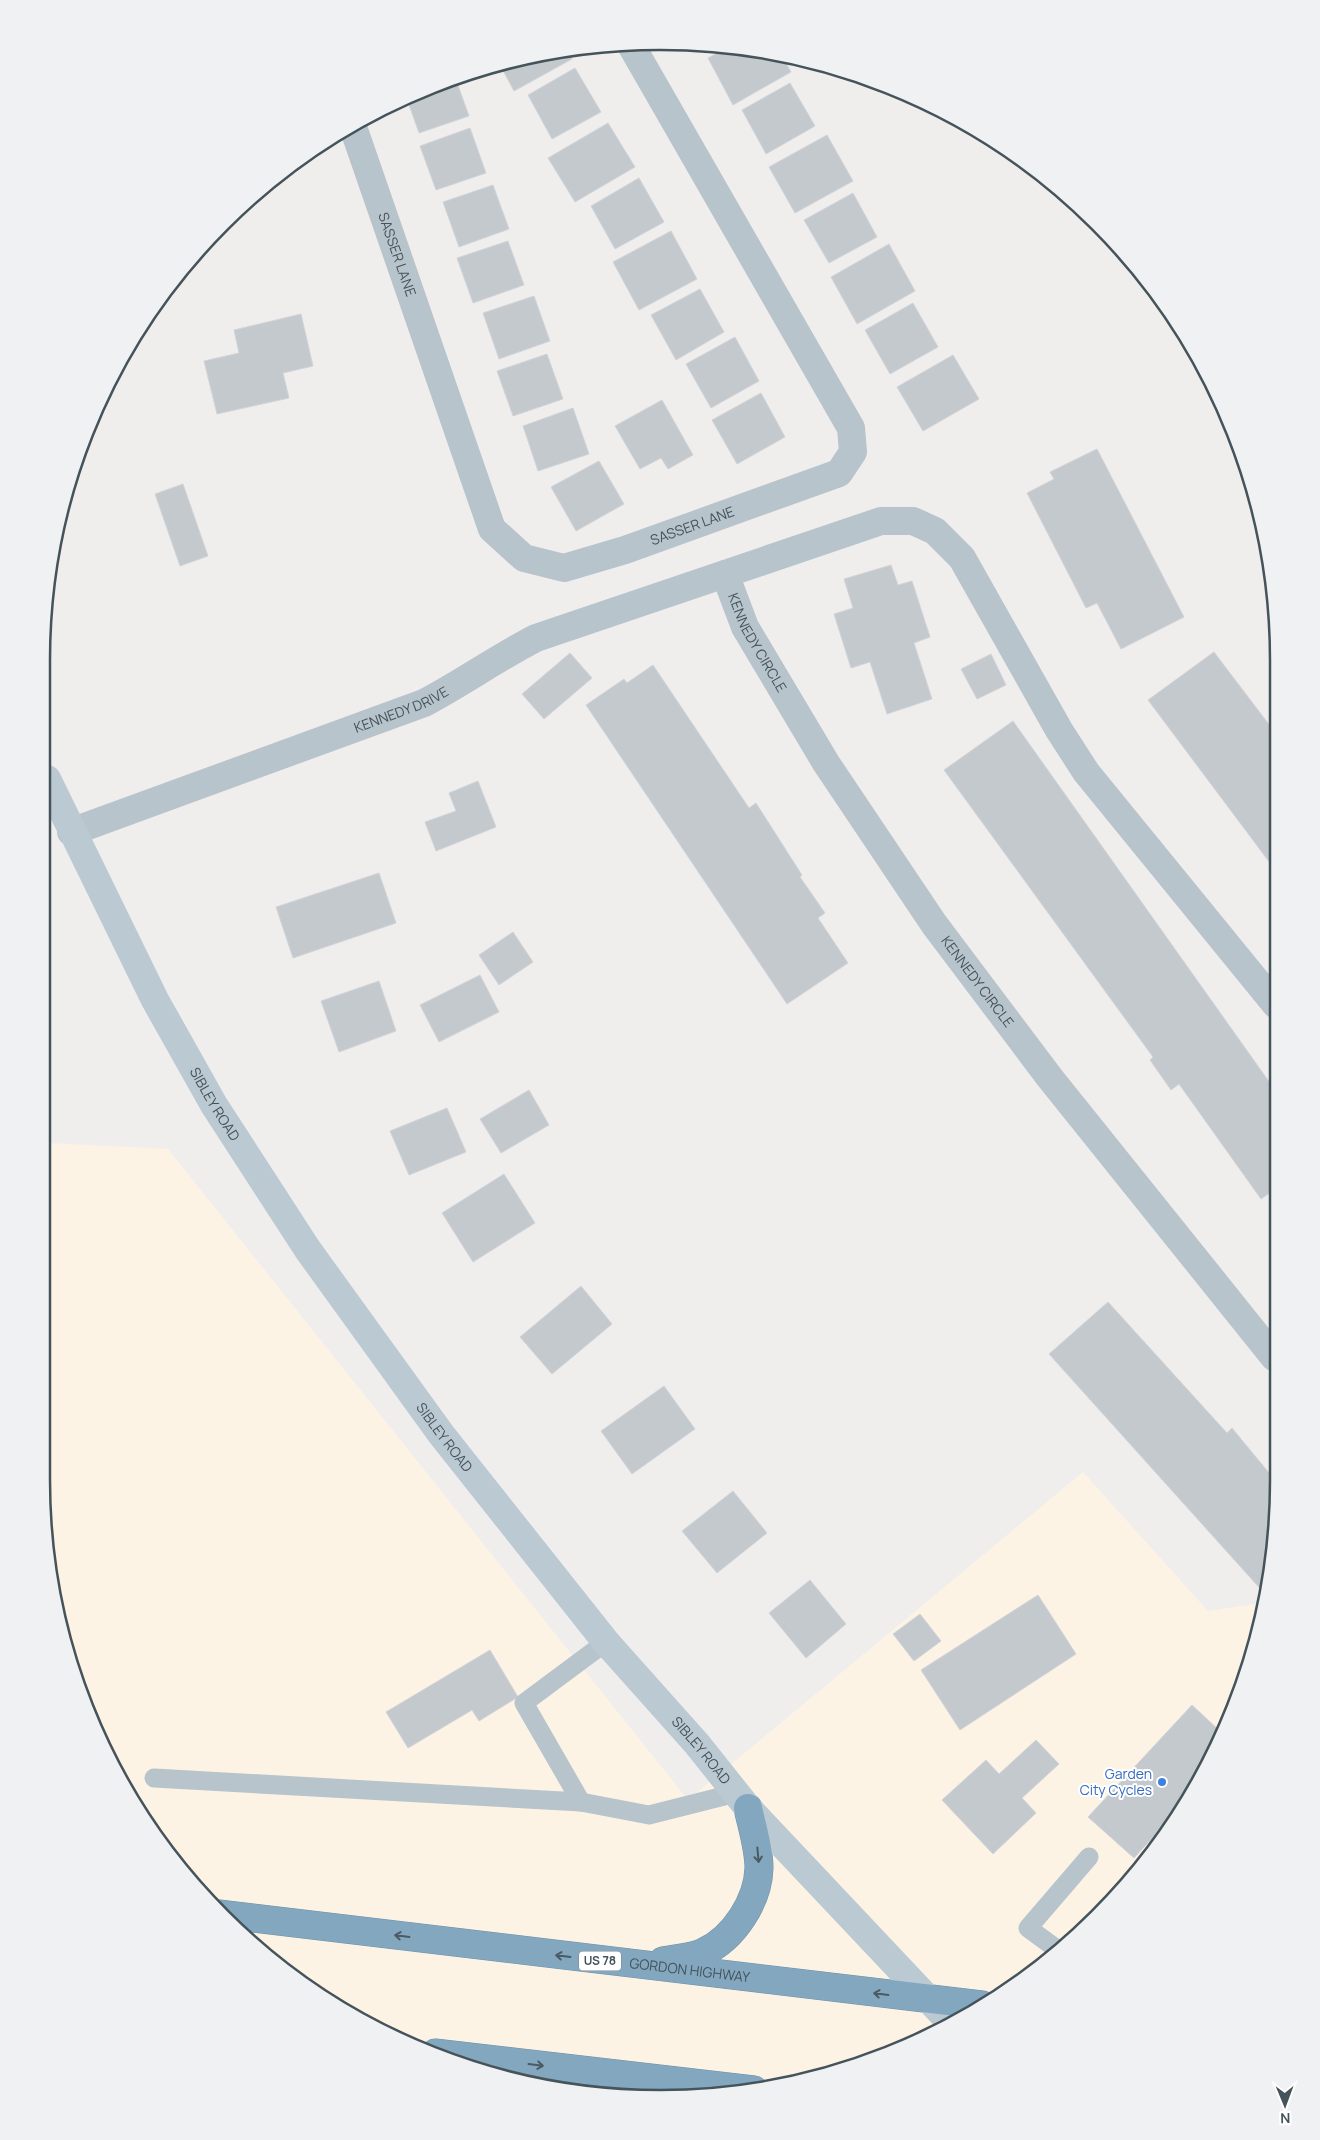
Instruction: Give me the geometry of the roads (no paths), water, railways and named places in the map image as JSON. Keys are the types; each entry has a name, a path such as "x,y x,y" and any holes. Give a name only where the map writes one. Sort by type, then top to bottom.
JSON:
{"highway":[{"path":"638,1965 703,1953 721,1942 748,1908 759,1869 757,1846 742,1800"},
{"name":"GORDON HIGHWAY","path":"234,1916 971,2004"},
{"path":"459,2056 705,2089"}],"street":[{"name":"SASSER LANE","path":"355,132 492,529 524,558 564,568 625,550 839,473 853,452 851,428 634,51"},
{"name":"KENNEDY CIRCLE","path":"1270,998 1097,788 1058,730 962,558 935,531 913,521 881,521 725,574 745,627 826,764 934,924 1050,1078 1270,1352"},
{"name":"KENNEDY DRIVE","path":"71,832 424,703 450,690 499,657 536,638 725,574"},
{"name":"SIBLEY ROAD","path":"50,787 155,1000 204,1087 308,1250 440,1434 606,1642 696,1744 742,1800 946,2018"}],"lane":[{"path":"581,1802 524,1702 606,1642"},
{"path":"154,1778 581,1802 649,1815 742,1800"},
{"path":"1053,1946 1028,1928 1088,1857"}],"place":[{"name":"Garden City Cycles","path":"1162,1782"}]}
